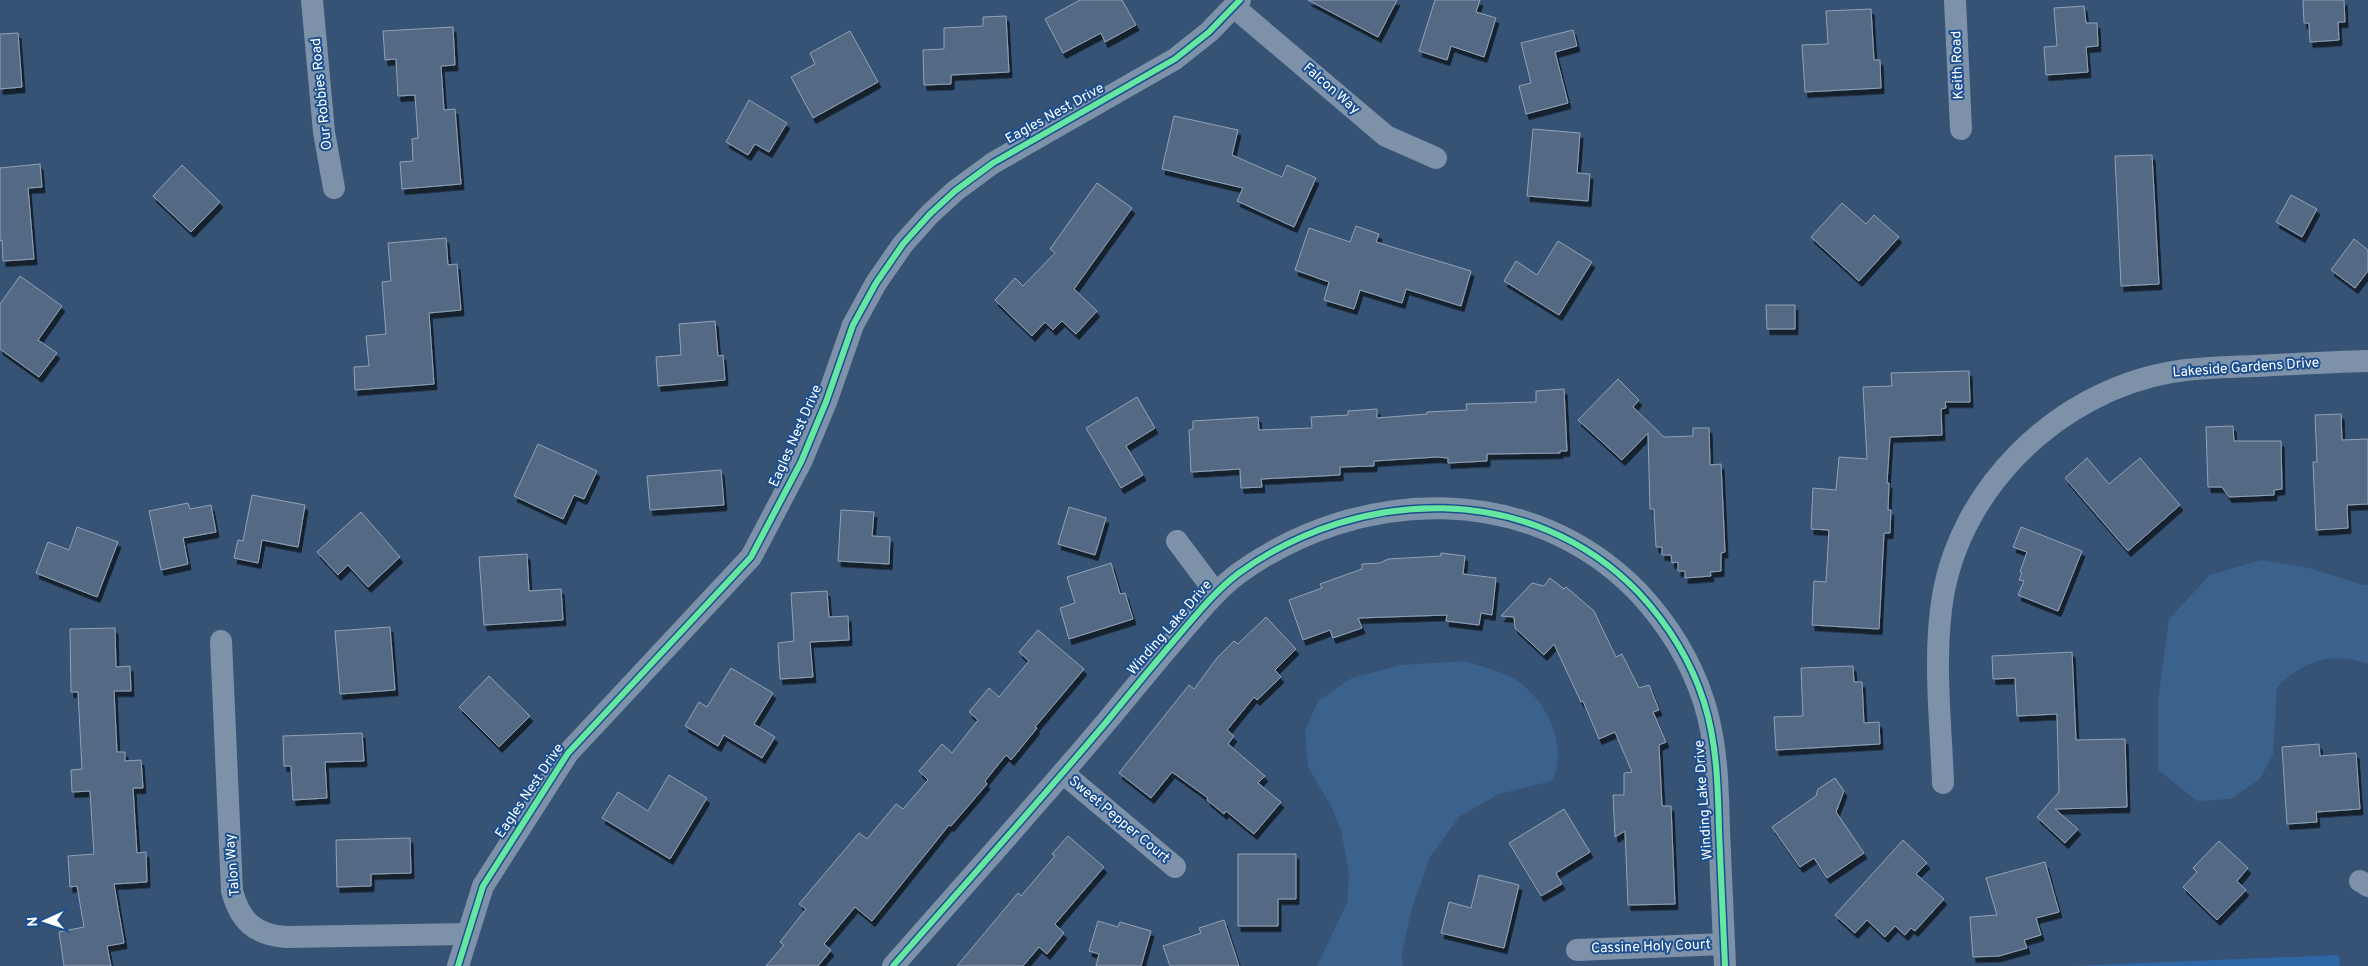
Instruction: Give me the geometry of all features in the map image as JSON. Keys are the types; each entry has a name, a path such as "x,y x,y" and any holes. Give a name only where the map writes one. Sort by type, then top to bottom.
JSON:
{"street":[{"name":"Our Robbies Road","path":"312,0 324,132 334,188"},
{"name":"Keith Road","path":"1955,0 1960,129"},
{"name":"Falcon Way","path":"1237,3 1386,136 1436,158"},
{"name":"Eagles Nest Drive","path":"458,966 483,886 568,753 751,558 801,462 826,402 853,325 876,283 903,244 954,191 993,163 1175,59 1210,32 1237,3"},
{"name":"Lakeside Gardens Drive","path":"1943,783 1938,645 1941,608 1949,572 1962,537 1979,504 2000,474 2025,446 2069,412 2101,394 2154,376 2209,368 2368,361"},
{"name":"Winding Lake Drive","path":"893,966 1063,773 1215,592 1264,556 1306,536 1350,520 1396,510 1427,508 1462,508 1498,514 1533,524 1567,539 1597,557 1626,580 1651,606 1673,636 1691,668 1704,702 1713,738 1717,774 1725,966"},
{"path":"1176,541 1215,592"},
{"name":"Talon Way","path":"222,640 232,891 236,906 245,920 264,933 286,937 468,934"},
{"name":"Sweet Pepper Court","path":"1063,773 1175,868"},
{"name":"Cassine Holy Court","path":"1577,950 1724,944"}],"shaded area":[{"path":"2261,560 2309,568 2368,585 2368,664 2342,658 2330,659 2308,665 2287,678 2277,687 2273,755 2259,780 2230,799 2197,801 2158,770 2158,700 2169,619 2210,575"},
{"path":"1465,661 1514,679 1530,691 1539,702 1553,727 1556,740 1558,754 1552,781 1499,794 1459,817 1430,857 1412,908 1402,953 1403,966 1317,966 1347,903 1349,873 1341,830 1331,806 1308,767 1305,731 1318,701 1352,678 1401,665"},
{"path":"2339,955 2340,966 2070,966"}],"building":[{"path":"1080,0 1122,0 1136,25 1105,42 1101,33 1063,53 1045,19"},
{"path":"1308,0 1397,0 1378,37"},
{"path":"1435,0 1480,0 1476,12 1496,18 1484,57 1451,46 1447,60 1419,51"},
{"path":"2303,0 2344,0 2345,22 2338,22 2339,40 2310,42 2309,23 2304,23"},
{"path":"2084,6 2086,23 2097,23 2098,46 2086,47 2088,72 2046,75 2044,47 2057,46 2054,8"},
{"path":"1871,9 1874,60 1880,60 1881,88 1805,92 1802,45 1828,44 1826,11"},
{"path":"1006,16 1009,72 951,75 951,84 924,85 923,50 944,49 944,28 983,26 983,17"},
{"path":"453,27 455,65 441,66 444,110 455,109 461,184 402,189 400,162 413,161 412,139 418,138 415,95 398,96 396,59 385,60 383,31"},
{"path":"1573,30 1577,46 1555,52 1568,103 1526,114 1519,86 1531,83 1521,43"},
{"path":"850,31 878,82 813,118 791,77 815,64 810,53"},
{"path":"18,33 22,87 0,89 0,34"},
{"path":"749,100 787,123 769,152 755,144 748,155 726,142"},
{"path":"1174,116 1238,130 1232,155 1282,177 1287,165 1316,178 1294,227 1237,201 1243,188 1162,169"},
{"path":"1533,129 1580,133 1577,173 1590,174 1588,201 1527,196"},
{"path":"2152,155 2159,284 2121,286 2115,156"},
{"path":"40,164 42,187 28,188 34,259 3,261 2,240 0,241 0,168"},
{"path":"182,165 220,202 191,232 153,196"},
{"path":"1097,183 1132,208 1074,289 1097,311 1076,334 1062,321 1053,330 1045,322 1032,336 995,300 1015,278 1023,286 1055,253 1050,249"},
{"path":"2291,195 2317,209 2302,237 2276,222"},
{"path":"1842,203 1866,224 1874,215 1899,237 1859,281 1811,237"},
{"path":"1356,226 1379,234 1376,242 1471,271 1461,306 1406,289 1402,303 1360,290 1354,309 1324,300 1329,282 1295,270 1309,228 1350,242"},
{"path":"446,238 448,265 457,264 461,310 429,313 434,384 355,390 354,367 369,366 366,336 386,334 382,282 391,281 388,243"},
{"path":"2354,239 2368,250 2368,271 2355,288 2331,270"},
{"path":"1558,241 1592,262 1559,315 1504,281 1516,261 1537,275"},
{"path":"20,276 62,306 38,340 57,353 39,377 0,349 0,304"},
{"path":"1766,305 1795,305 1795,329 1767,329"},
{"path":"715,321 718,356 723,355 725,380 658,386 656,357 681,355 679,324"},
{"path":"1969,371 1970,402 1945,402 1946,408 1941,409 1942,435 1890,437 1887,483 1889,483 1888,510 1891,510 1890,533 1884,533 1879,629 1812,625 1814,581 1826,582 1829,530 1811,529 1813,488 1836,490 1839,457 1867,459 1863,387 1892,386 1891,373"},
{"path":"1618,379 1639,400 1633,407 1664,437 1693,436 1693,428 1709,428 1710,465 1721,464 1725,552 1721,553 1721,571 1710,572 1711,576 1685,578 1685,571 1678,571 1678,562 1672,563 1671,555 1662,555 1662,547 1656,547 1654,509 1650,509 1648,433 1622,460 1578,420"},
{"path":"1564,389 1567,451 1560,451 1560,453 1487,454 1487,461 1448,463 1448,458 1437,457 1374,461 1374,466 1340,467 1340,475 1261,479 1262,487 1241,488 1240,469 1191,472 1189,430 1193,429 1193,421 1258,417 1259,430 1312,428 1311,417 1348,415 1348,411 1377,409 1377,418 1427,414 1427,412 1467,410 1466,404 1536,402 1536,391"},
{"path":"1137,397 1155,428 1126,446 1143,475 1121,488 1086,428"},
{"path":"2341,414 2342,440 2368,439 2368,504 2347,505 2348,528 2316,530 2313,462 2317,462 2315,415"},
{"path":"2233,426 2234,441 2281,441 2282,489 2274,490 2274,495 2229,497 2222,487 2208,487 2206,427"},
{"path":"538,444 597,471 584,499 574,495 563,519 514,496"},
{"path":"2087,458 2109,484 2140,458 2180,505 2128,551 2065,478"},
{"path":"721,470 724,505 650,510 647,476"},
{"path":"252,495 305,505 298,547 262,540 258,563 234,558 238,540 243,541"},
{"path":"188,503 190,509 211,505 216,532 183,538 188,564 161,570 149,511"},
{"path":"1069,507 1106,518 1095,555 1058,544"},
{"path":"841,510 874,512 872,536 890,537 889,564 838,561"},
{"path":"361,512 400,557 368,587 348,565 338,575 317,552"},
{"path":"77,527 118,542 97,597 36,573 48,542 69,550"},
{"path":"2021,527 2082,551 2058,611 2018,595 2024,581 2019,580 2027,552 2013,547"},
{"path":"1441,553 1465,556 1463,574 1496,578 1492,615 1481,613 1479,625 1446,621 1447,615 1358,618 1362,628 1333,638 1330,630 1303,640 1289,600 1322,588 1320,584 1362,569 1362,564 1380,563 1388,559 1441,556"},
{"path":"527,554 529,591 561,589 563,620 484,625 479,557"},
{"path":"1111,563 1120,594 1125,593 1133,619 1069,639 1060,608 1075,603 1067,577"},
{"path":"1550,578 1564,589 1566,587 1594,611 1616,657 1622,654 1639,688 1649,685 1659,710 1653,712 1666,742 1659,745 1662,806 1671,806 1675,904 1628,905 1625,831 1615,837 1613,795 1624,795 1624,773 1632,772 1615,732 1599,739 1583,701 1581,702 1554,644 1544,655 1515,628 1514,617 1501,616 1532,583 1544,586"},
{"path":"827,591 829,617 848,616 849,640 810,642 813,677 780,679 778,643 794,641 791,593"},
{"path":"1266,617 1296,649 1275,670 1281,677 1257,700 1254,697 1227,730 1234,736 1228,744 1265,776 1258,783 1281,802 1254,834 1226,811 1224,814 1207,800 1208,798 1172,772 1151,798 1119,773 1189,685 1194,689 1217,658 1234,641 1238,644"},
{"path":"390,627 395,690 340,694 335,631"},
{"path":"115,628 116,667 130,666 131,691 114,691 117,752 125,752 125,761 141,760 143,788 133,788 137,853 146,852 147,882 114,884 124,943 107,946 111,966 64,966 59,932 84,927 77,886 70,887 68,856 94,854 90,791 72,792 71,770 82,769 78,692 71,692 70,629"},
{"path":"1038,630 1084,669 1035,727 1037,728 1011,760 1006,755 985,781 987,784 951,826 949,825 872,921 855,907 824,944 831,950 818,966 766,966 784,945 780,942 806,909 799,904 859,833 867,839 896,804 903,809 928,780 919,771 942,744 952,753 978,720 969,712 989,688 999,697 1029,661 1019,652"},
{"path":"2072,652 2076,740 2125,739 2127,807 2055,809 2078,829 2065,843 2037,817 2059,792 2057,714 2017,716 2015,678 1993,679 1992,656"},
{"path":"1853,666 1854,682 1862,682 1864,723 1879,722 1880,744 1776,750 1774,717 1803,716 1801,668"},
{"path":"731,668 773,693 754,724 775,737 762,758 724,735 718,746 685,726 699,702 707,707"},
{"path":"489,676 530,716 499,747 459,707"},
{"path":"362,733 364,761 325,762 327,798 293,800 291,766 284,766 283,736"},
{"path":"2319,744 2320,756 2356,753 2360,809 2316,812 2317,822 2287,824 2282,747"},
{"path":"669,775 707,798 670,859 602,818 618,792 648,811"},
{"path":"1835,778 1844,791 1836,812 1864,853 1827,878 1814,858 1800,867 1772,827 1816,796 1818,789"},
{"path":"1564,809 1590,852 1556,873 1562,884 1541,896 1509,843"},
{"path":"1068,836 1104,867 1055,924 1064,933 1047,954 1039,947 1023,966 957,966 1018,893 1021,896 1055,856 1052,854"},
{"path":"410,838 411,873 371,874 371,886 337,887 336,840"},
{"path":"1903,840 1927,863 1916,874 1944,899 1915,931 1911,928 1905,935 1895,926 1885,937 1867,920 1855,933 1835,915"},
{"path":"2219,841 2248,868 2237,881 2246,890 2217,920 2183,887 2197,872 2193,868"},
{"path":"1238,854 1296,854 1296,899 1278,899 1278,926 1238,926"},
{"path":"2045,862 2059,912 2036,918 2041,935 2024,940 2027,948 1999,956 1973,957 1970,917 1997,915 1986,878"},
{"path":"1479,875 1519,885 1504,948 1441,933 1449,902 1471,908"},
{"path":"1224,920 1239,966 1170,966 1163,946 1201,933 1199,928"},
{"path":"1098,921 1118,927 1120,922 1151,931 1141,966 1096,966 1099,954 1089,951"}],"cycle path":[{"path":"458,966 483,886 568,753 751,557 801,462 826,402 853,325 876,283 903,244 930,214 955,191 993,163 1175,59 1209,32 1240,0"},
{"path":"893,966 1055,782 1199,611 1230,580 1286,544 1337,524 1390,512 1443,508 1496,514 1547,530 1595,556 1638,592 1659,616 1677,643 1699,687 1712,733 1718,798 1725,966"}]}
